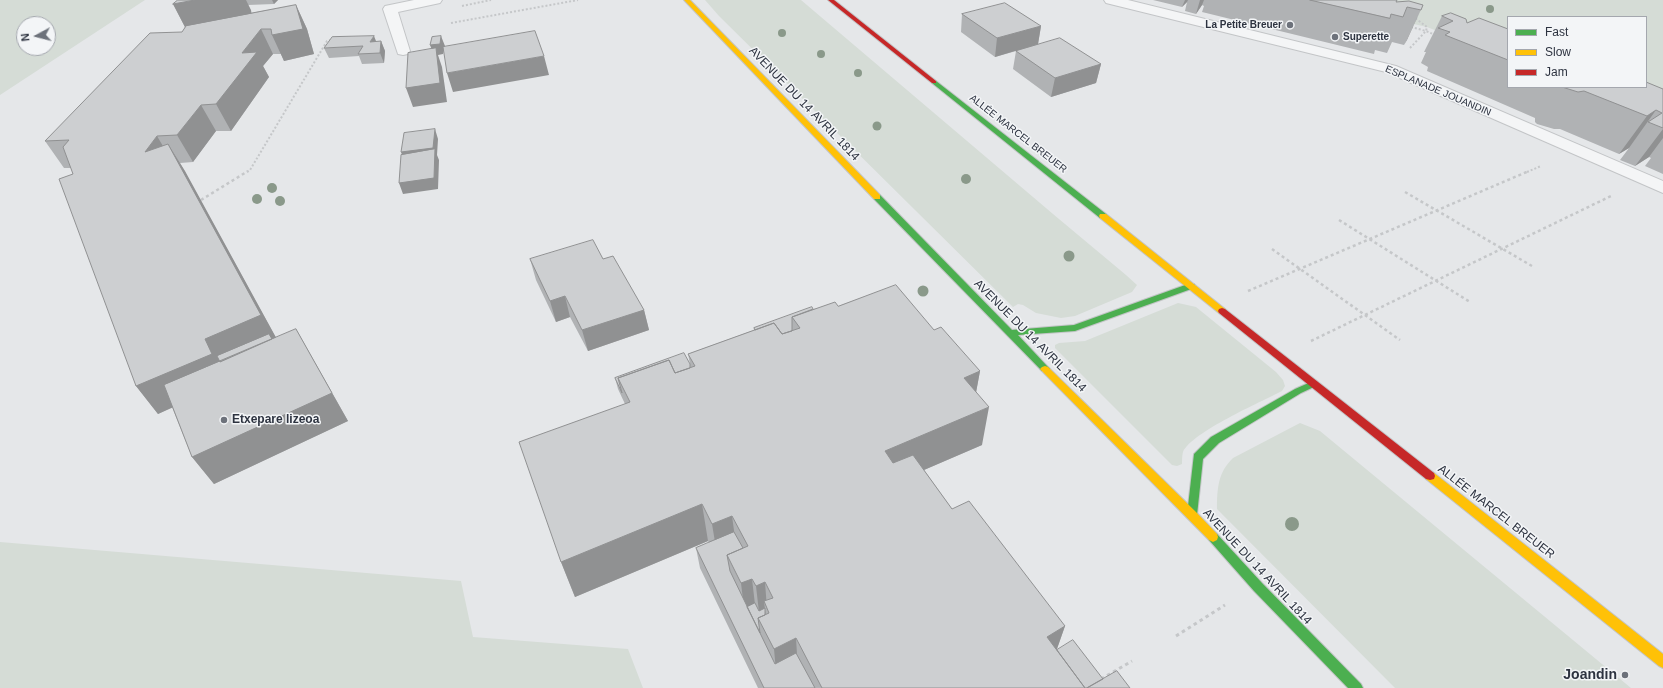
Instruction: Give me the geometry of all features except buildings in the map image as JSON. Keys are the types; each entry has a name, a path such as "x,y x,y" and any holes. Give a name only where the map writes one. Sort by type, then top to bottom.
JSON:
{"street":[{"path":"403,51 390,9 435,0"},
{"name":"AVENUE DU 14 AVRIL 1814","path":"687,0 1010,333 1192,515 1258,587 1357,688"},
{"name":"ALLÉE MARCEL BREUER","path":"832,0 1278,357 1492,524 1663,662"},
{"name":"ESPLANADE JOUANDIN","path":"1111,0 1391,69 1663,188"},
{"path":"1010,333 1076,328 1191,286"},
{"path":"1192,515 1198,457 1215,440 1298,391 1313,384"}],"path":[{"path":"447,24 578,0"},
{"path":"1391,69 1426,31 1427,27 1412,16"},
{"path":"1411,28 1440,36"},
{"path":"201,200 250,170 327,41 335,40"},
{"path":"1214,305 1577,151"},
{"path":"1278,357 1644,180"},
{"path":"1405,192 1532,266"},
{"path":"1339,220 1470,302"},
{"path":"1272,249 1400,340"},
{"path":"1176,636 1227,604"},
{"path":"1094,683 1132,661"}],"shaded area":[{"path":"0,0 145,0 0,95"},
{"path":"705,0 801,0 1137,285 1132,292 1075,316 1061,318 1036,313 1023,305 1018,304 1013,307 719,16"},
{"path":"1306,0 1663,0 1663,122 1646,88 1647,16 1507,16 1507,59 1427,27"},
{"path":"1178,303 1196,307 1276,372 1283,380 1285,386 1282,391 1228,418 1199,436 1189,444 1183,452 1182,464 1177,466 1172,465 1055,348 1055,345 1059,343 1085,341"},
{"path":"1300,423 1320,431 1631,688 1395,688 1217,509 1219,481 1228,463 1233,458"},
{"path":"0,542 461,581 473,637 628,649 643,688 0,688"}],"traffic: fast":[{"path":"934,82 1103,216"},
{"path":"877,197 1045,369"},
{"path":"1009,333 1075,328 1191,286"},
{"path":"1192,515 1198,457 1215,440 1298,391 1313,384"},
{"path":"1213,537 1258,587 1357,688"}],"traffic: slow":[{"path":"687,0 877,197"},
{"path":"1103,216 1222,311"},
{"path":"1045,369 1213,537"},
{"path":"1430,476 1663,662"}],"traffic: jam":[{"path":"831,0 934,82"},
{"path":"1222,311 1430,476"}],"place":[{"name":"La Petite Breuer","path":"1290,25"},
{"name":"Superette","path":"1335,37"},
{"name":"Etxepare lizeoa","path":"224,420"},
{"name":"Joandin","path":"1625,675"}]}
